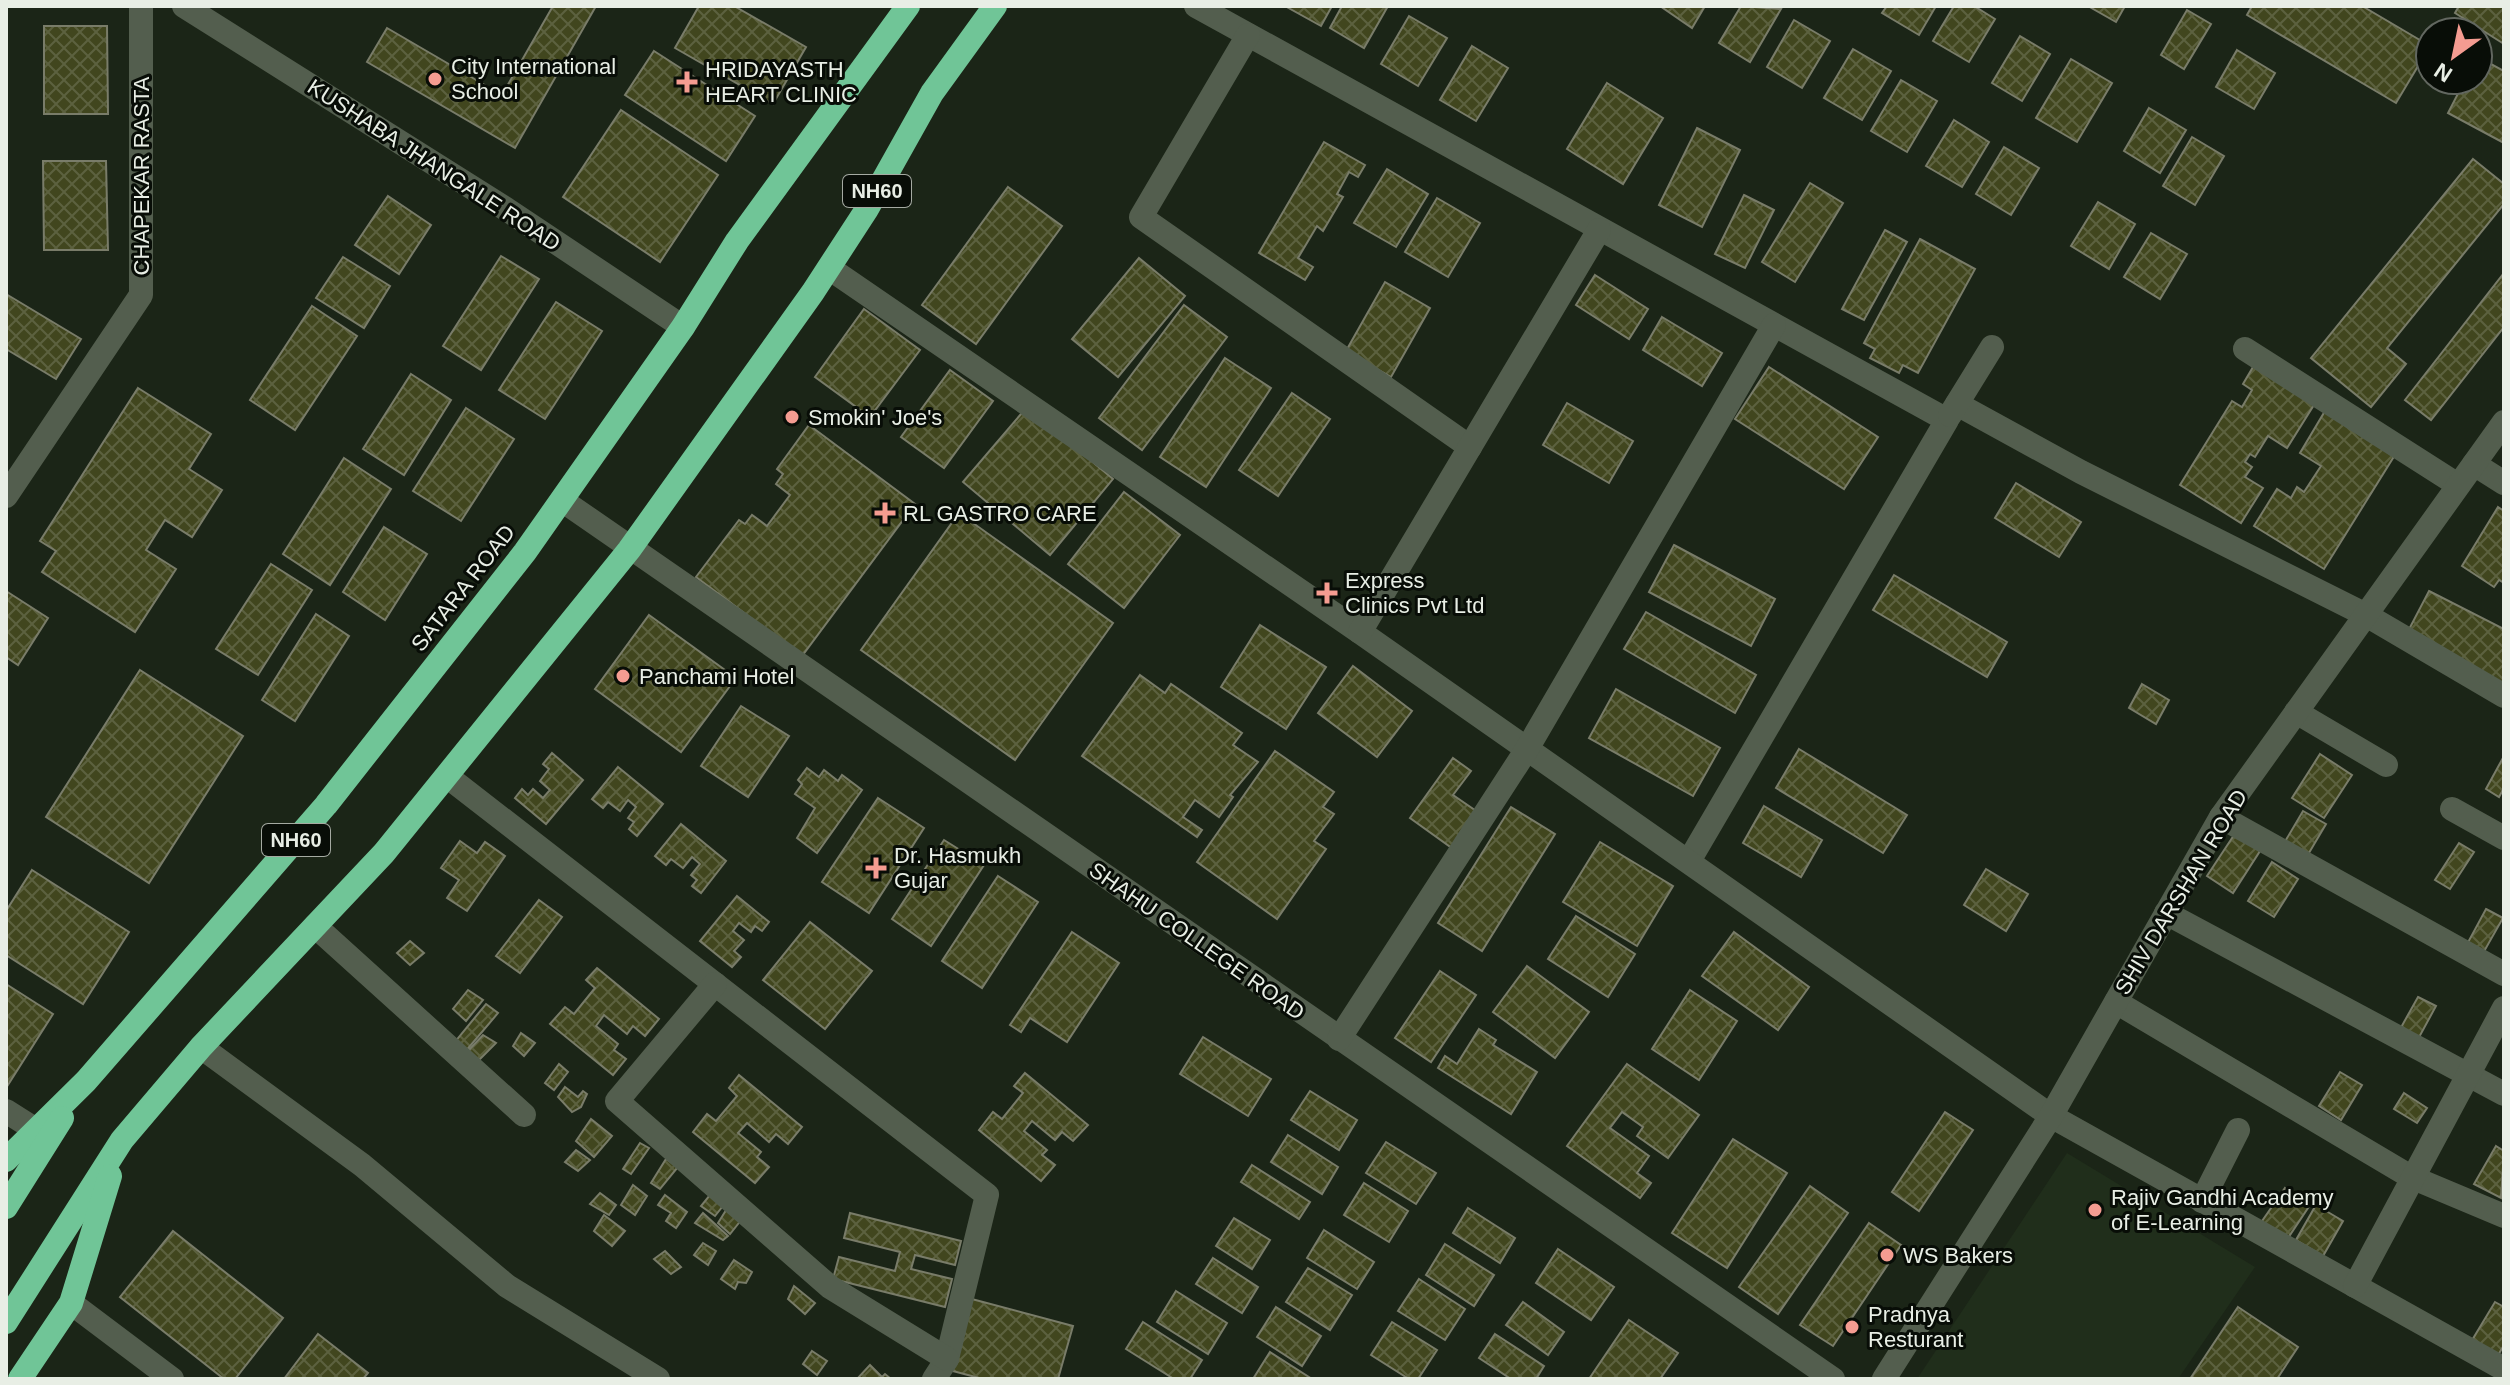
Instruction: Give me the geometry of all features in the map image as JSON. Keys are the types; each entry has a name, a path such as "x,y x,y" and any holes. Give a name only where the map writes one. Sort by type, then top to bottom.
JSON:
{"highway":[{"name":"SATARA ROAD","path":"6,1160 86,1081 326,805 563,501 683,327 737,241 908,6"},
{"name":"NH60","path":"6,1322 122,1140 201,1047 315,926 448,777 629,550 829,268 867,209 932,93 995,6"},
{"path":"6,1207 86,1081"},
{"path":"20,1379 71,1303 122,1140"}],"street":[{"name":"CHAPEKAR RASTA","path":"6,496 141,295 141,6"},
{"name":"KUSHABA JHANGALE ROAD","path":"184,6 506,209 683,327"},
{"path":"1196,6 1774,325 2081,472 2366,615 2504,696"},
{"path":"1248,35 1141,217 1470,447"},
{"path":"1360,632 1599,230"},
{"path":"829,268 1360,632 2051,1116 2504,1369"},
{"path":"1339,1039 1527,749 1774,325"},
{"path":"1689,861 1992,347"},
{"path":"2245,349 2458,485"},
{"name":"SHIV DARSHAN ROAD","path":"1884,1379 2051,1116 2221,817 2504,422"},
{"path":"2474,464 2504,483"},
{"name":"SHAHU COLLEGE ROAD","path":"563,501 629,550 1833,1379"},
{"path":"2296,712 2386,765"},
{"path":"448,777 715,984 987,1195 940,1369 830,1287 617,1101 715,984"},
{"path":"2452,809 2504,838"},
{"path":"2221,817 2504,974"},
{"path":"2166,913 2504,1094"},
{"path":"315,926 524,1115"},
{"path":"2116,1002 2411,1177 2504,1216"},
{"path":"2355,1286 2504,1008"},
{"path":"201,1047 362,1165 507,1286 658,1379"},
{"path":"6,1111 36,1130"},
{"path":"2202,1201 2238,1130"},
{"path":"71,1303 172,1379"}],"shaded area":[{"name":"Rajiv Gandhi Academy of E-Learning","path":"2067,1153 2255,1267 2178,1379 1917,1379"}],"building":[{"name":"City International School","path":"553,6 596,6 515,148 367,62 387,28 502,95"},
{"path":"699,6 734,6 806,47 773,104 675,48"},
{"path":"1285,6 1332,6 1321,26"},
{"path":"1342,6 1388,6 1364,48 1330,28"},
{"path":"1660,6 1705,6 1692,28"},
{"path":"1741,6 1781,9 1750,62 1719,43"},
{"path":"1887,6 1936,6 1919,35 1882,13"},
{"path":"1954,6 1974,6 1995,19 1969,62 1933,41"},
{"path":"2088,6 2125,6 2116,22"},
{"path":"2252,6 2362,6 2414,37 2414,73 2396,103 2247,15"},
{"path":"2459,6 2504,6 2504,44 2494,38 2494,16 2460,16 2455,13"},
{"path":"2187,10 2211,24 2184,69 2161,55"},
{"path":"1409,16 1447,38 1418,86 1381,64"},
{"path":"1794,20 1830,41 1802,88 1767,67"},
{"path":"44,26 107,26 108,114 44,114"},
{"path":"2020,36 2050,54 2022,101 1992,83"},
{"path":"1472,46 1508,68 1476,121 1440,100"},
{"path":"1853,49 1891,71 1862,120 1824,98"},
{"path":"2237,50 2275,73 2254,109 2216,87"},
{"path":"654,51 755,116 726,161 625,95"},
{"path":"2071,59 2112,83 2077,142 2036,118"},
{"path":"2494,66 2504,71 2504,143 2448,113 2457,96 2494,96"},
{"path":"1901,80 1937,101 1907,152 1871,131"},
{"path":"1607,83 1663,118 1623,184 1567,149"},
{"path":"2149,108 2186,130 2160,173 2124,151"},
{"path":"621,110 718,175 660,262 563,197"},
{"path":"1954,120 1989,142 1962,187 1926,166"},
{"path":"1697,128 1740,150 1702,227 1659,205"},
{"path":"2192,137 2224,156 2195,205 2163,186"},
{"path":"1324,142 1365,165 1358,177 1349,172 1337,194 1343,197 1323,231 1317,226 1298,258 1313,267 1305,280 1259,253"},
{"path":"2004,147 2039,168 2011,215 1976,194"},
{"path":"2473,159 2504,184 2504,204 2387,348 2406,364 2371,407 2311,358"},
{"path":"43,161 106,161 108,250 44,250"},
{"path":"1387,169 1428,194 1396,247 1354,223"},
{"path":"1810,183 1843,203 1795,282 1762,262"},
{"path":"1008,187 1062,226 976,344 922,305"},
{"path":"1744,195 1774,210 1745,268 1715,254"},
{"path":"388,196 431,225 399,274 355,245"},
{"path":"1437,198 1480,223 1448,277 1405,252"},
{"path":"2098,202 2135,224 2109,269 2071,246"},
{"path":"1885,230 1907,242 1864,320 1842,309"},
{"path":"2151,233 2187,254 2160,299 2124,277"},
{"path":"1920,239 1975,269 1918,373 1903,365 1899,373 1870,358 1875,349 1864,343"},
{"path":"501,256 539,279 481,370 443,346"},
{"path":"343,257 390,286 364,328 316,298"},
{"path":"1139,258 1185,296 1118,377 1072,339"},
{"path":"2504,273 2504,327 2431,420 2405,400"},
{"path":"1595,275 1648,309 1629,339 1576,305"},
{"path":"1385,282 1430,308 1391,377 1346,351"},
{"path":"6,294 81,339 56,379 6,349"},
{"path":"556,302 602,331 545,419 499,390"},
{"path":"1184,305 1227,337 1142,450 1099,418"},
{"path":"312,306 357,336 295,430 250,400"},
{"path":"864,309 920,350 870,417 815,377"},
{"path":"1662,317 1722,353 1702,386 1643,350"},
{"path":"1225,358 1271,388 1206,487 1160,457"},
{"path":"2256,362 2317,400 2287,448 2268,436 2255,457 2250,454 2245,462 2252,467 2245,477 2263,488 2241,523 2180,485 2232,401 2242,407 2252,390 2243,384"},
{"path":"1769,367 1878,437 1844,489 1735,419"},
{"path":"950,370 993,401 944,468 901,437"},
{"path":"411,374 451,400 404,475 363,449"},
{"path":"138,388 211,434 189,469 222,490 192,537 165,520 146,550 176,569 135,632 42,572 56,551 40,541"},
{"path":"1292,393 1330,419 1278,496 1239,470"},
{"path":"1567,403 1633,441 1609,483 1543,445"},
{"path":"2328,406 2398,450 2324,569 2254,526 2277,489 2291,498 2297,487 2304,492 2321,466 2300,453"},
{"path":"1027,407 1113,479 1050,555 963,482"},
{"path":"466,408 514,439 461,521 413,491"},
{"path":"809,425 915,504 802,656 696,577 739,520 745,524 752,515 767,526 790,495 776,484 783,474 777,469"},
{"path":"344,458 391,489 330,585 283,554"},
{"path":"2016,483 2081,522 2059,557 1995,518"},
{"path":"1124,492 1180,535 1124,608 1068,564"},
{"path":"2498,507 2504,511 2504,583 2499,580 2494,587 2462,566"},
{"path":"959,513 1113,623 1015,760 861,650"},
{"path":"384,527 427,554 385,620 343,592"},
{"path":"1674,545 1775,599 1751,646 1649,592"},
{"path":"271,564 312,590 258,675 216,649"},
{"path":"1894,575 2007,642 1987,677 1873,610"},
{"path":"6,591 48,618 18,665 6,657"},
{"path":"2429,591 2504,629 2504,685 2406,635"},
{"path":"1646,612 1756,675 1735,713 1624,649"},
{"path":"316,614 349,636 295,721 262,700"},
{"path":"649,615 736,678 681,752 595,689"},
{"path":"1260,625 1326,667 1286,729 1221,687"},
{"path":"1353,666 1412,711 1377,757 1318,713"},
{"path":"140,670 243,736 149,883 46,817"},
{"path":"1140,675 1165,693 1171,684 1242,733 1233,745 1258,762 1230,795 1233,797 1219,817 1195,800 1183,817 1202,830 1197,837 1082,756"},
{"path":"2142,684 2169,700 2156,724 2129,708"},
{"path":"1616,689 1720,748 1693,796 1589,738"},
{"path":"741,706 789,736 748,797 701,766"},
{"path":"1799,749 1907,815 1883,853 1776,788"},
{"path":"1275,751 1334,792 1323,807 1334,814 1314,841 1326,849 1277,919 1197,862"},
{"path":"552,753 583,780 546,824 515,798 522,789 528,795 533,789 543,798 550,790 540,781 549,769 543,764"},
{"path":"2320,754 2352,775 2324,818 2292,798"},
{"path":"2504,756 2504,788 2499,797 2486,789"},
{"path":"1453,758 1471,771 1453,795 1482,815 1456,851 1410,818"},
{"path":"618,767 663,804 637,836 629,829 634,822 628,818 636,807 628,800 620,811 608,802 603,808 592,799"},
{"path":"807,768 819,777 824,770 838,781 842,775 862,790 817,853 797,838 815,808 795,794 802,784 798,780"},
{"path":"878,798 924,828 869,913 822,882"},
{"path":"1764,806 1822,840 1801,877 1743,843"},
{"path":"1511,807 1555,834 1482,951 1438,923"},
{"path":"2303,811 2326,824 2306,858 2283,845"},
{"path":"681,824 726,861 701,893 692,886 697,880 691,875 700,864 692,857 683,868 671,859 666,865 655,856"},
{"path":"2234,835 2260,851 2233,893 2207,876"},
{"path":"944,840 984,865 931,946 892,919"},
{"path":"460,841 477,853 485,842 505,856 467,911 447,898 459,880 441,868"},
{"path":"1600,842 1673,886 1637,946 1563,902"},
{"path":"2459,843 2474,852 2450,889 2435,880"},
{"path":"2272,862 2298,879 2274,917 2248,901"},
{"path":"1986,869 2028,894 2006,931 1964,905"},
{"path":"32,870 129,932 83,1004 6,955 6,911"},
{"path":"998,876 1038,902 982,988 942,961"},
{"path":"737,896 769,922 762,931 755,926 751,932 739,923 733,931 744,940 734,951 741,957 732,967 700,941"},
{"path":"539,900 562,917 520,973 496,956"},
{"path":"2486,909 2503,918 2482,955 2466,946"},
{"path":"1576,916 1635,954 1608,997 1548,959"},
{"path":"810,922 872,971 825,1029 763,980"},
{"path":"1072,932 1119,963 1067,1042 1030,1018 1021,1032 1010,1025"},
{"path":"1734,932 1809,987 1778,1030 1702,976"},
{"path":"410,941 424,953 410,965 397,953"},
{"path":"1527,966 1589,1012 1555,1058 1493,1012"},
{"path":"597,968 659,1019 645,1036 633,1026 627,1034 604,1015 596,1026 618,1044 614,1050 626,1059 613,1075 550,1024 565,1007 574,1014 595,988 586,980"},
{"path":"1440,971 1476,995 1431,1062 1395,1038"},
{"path":"6,984 53,1014 6,1088"},
{"path":"468,990 483,1000 466,1021 453,1009"},
{"path":"1690,990 1737,1021 1699,1080 1652,1049"},
{"path":"2418,997 2436,1006 2417,1041 2399,1031"},
{"path":"486,1004 498,1013 465,1052 454,1043"},
{"path":"1479,1029 1496,1040 1493,1045 1537,1072 1511,1114 1438,1068 1445,1056 1457,1064"},
{"path":"521,1033 535,1043 524,1056 513,1046"},
{"path":"483,1035 496,1043 476,1063 466,1053"},
{"path":"1203,1037 1271,1079 1248,1116 1180,1074"},
{"path":"559,1064 568,1072 554,1090 545,1083"},
{"path":"1627,1064 1699,1115 1668,1158 1637,1136 1643,1127 1622,1112 1610,1128 1649,1156 1637,1173 1651,1183 1640,1198 1567,1146"},
{"path":"2340,1072 2362,1085 2341,1120 2319,1106"},
{"path":"1025,1073 1088,1125 1073,1141 1062,1132 1055,1140 1032,1121 1024,1131 1047,1150 1042,1155 1055,1165 1041,1181 979,1130 993,1112 1002,1119 1023,1093 1014,1086"},
{"path":"739,1075 802,1127 788,1144 776,1134 769,1142 747,1123 738,1133 761,1152 757,1157 769,1167 755,1183 693,1132 707,1114 716,1121 737,1096 729,1088"},
{"path":"565,1087 578,1097 583,1091 587,1094 581,1107 572,1112 558,1097"},
{"path":"1310,1091 1357,1120 1339,1150 1291,1120"},
{"path":"2404,1093 2427,1108 2417,1123 2394,1109"},
{"path":"1945,1112 1973,1130 1919,1211 1892,1192"},
{"path":"591,1119 612,1136 594,1157 576,1141"},
{"path":"1288,1135 1338,1167 1322,1194 1271,1162"},
{"path":"1733,1139 1787,1173 1727,1268 1672,1233"},
{"path":"1386,1142 1436,1173 1416,1204 1366,1173"},
{"path":"640,1143 649,1148 631,1174 623,1169"},
{"path":"2496,1146 2504,1151 2501,1198 2474,1184"},
{"path":"576,1150 590,1160 578,1171 565,1162"},
{"path":"666,1159 678,1167 660,1189 651,1183"},
{"path":"1252,1165 1310,1202 1299,1219 1241,1182"},
{"path":"1364,1183 1408,1211 1389,1242 1344,1215"},
{"path":"633,1185 647,1196 635,1215 621,1205"},
{"path":"1810,1186 1848,1213 1778,1314 1739,1287"},
{"path":"2285,1188 2310,1205 2286,1241 2260,1224"},
{"path":"714,1190 726,1202 715,1216 701,1206"},
{"path":"600,1193 616,1205 609,1215 590,1204"},
{"path":"665,1195 687,1212 676,1228 666,1221 671,1213 658,1205"},
{"path":"2316,1205 2343,1221 2323,1256 2296,1240"},
{"path":"728,1207 742,1219 730,1234 718,1223"},
{"path":"1468,1208 1515,1238 1500,1263 1453,1233"},
{"path":"703,1213 728,1236 723,1240 695,1223"},
{"path":"850,1213 961,1241 955,1265 915,1255 911,1269 952,1279 945,1307 833,1279 839,1257 895,1271 900,1252 844,1238"},
{"path":"604,1215 625,1231 612,1246 594,1231"},
{"path":"1234,1218 1270,1240 1252,1269 1216,1246"},
{"path":"1869,1223 1901,1245 1833,1346 1800,1325"},
{"path":"1324,1230 1374,1262 1357,1289 1307,1258"},
{"path":"173,1231 283,1318 235,1379 224,1379 120,1297"},
{"path":"703,1243 716,1251 708,1265 694,1255"},
{"path":"1445,1244 1494,1275 1474,1306 1426,1275"},
{"path":"1558,1249 1614,1287 1591,1320 1536,1283"},
{"path":"665,1251 681,1267 671,1274 654,1259"},
{"path":"1213,1258 1258,1287 1242,1313 1196,1284"},
{"path":"734,1260 752,1272 746,1283 738,1282 735,1289 721,1279"},
{"path":"1308,1268 1352,1295 1330,1330 1286,1302"},
{"path":"1419,1279 1465,1309 1445,1340 1398,1311"},
{"path":"794,1286 815,1303 805,1314 788,1299"},
{"path":"1176,1291 1227,1323 1208,1354 1157,1322"},
{"path":"968,1298 1073,1326 1058,1379 983,1379 949,1370"},
{"path":"1523,1302 1564,1332 1548,1355 1506,1325"},
{"path":"2495,1302 2504,1307 2504,1345 2497,1357 2471,1342"},
{"path":"1276,1307 1321,1336 1302,1366 1257,1337"},
{"path":"2238,1307 2298,1347 2277,1379 2190,1379"},
{"path":"1629,1320 1678,1353 1660,1379 1589,1379"},
{"path":"1143,1322 1202,1360 1190,1379 1174,1379 1126,1349"},
{"path":"1392,1322 1437,1350 1418,1379 1409,1379 1371,1355"},
{"path":"318,1334 368,1373 363,1379 284,1379"},
{"path":"1495,1334 1544,1366 1536,1379 1511,1379 1479,1358"},
{"path":"812,1351 827,1361 817,1375 803,1364"},
{"path":"1270,1352 1312,1379 1253,1379"},
{"path":"870,1365 882,1377 885,1374 891,1379 857,1379"}],"place":[{"name":"City International School","path":"435,79"},
{"name":"HRIDAYASTH HEART CLINIC","path":"687,82"},
{"name":"Smokin' Joe's","path":"792,417"},
{"name":"RL GASTRO CARE","path":"885,513"},
{"name":"Express Clinics Pvt Ltd","path":"1327,593"},
{"name":"Panchami Hotel","path":"623,676"},
{"name":"Dr. Hasmukh Gujar","path":"876,868"},
{"name":"Rajiv Gandhi Academy of E-Learning","path":"2095,1210"},
{"name":"WS Bakers","path":"1887,1255"},
{"name":"Pradnya Resturant","path":"1852,1327"}]}
